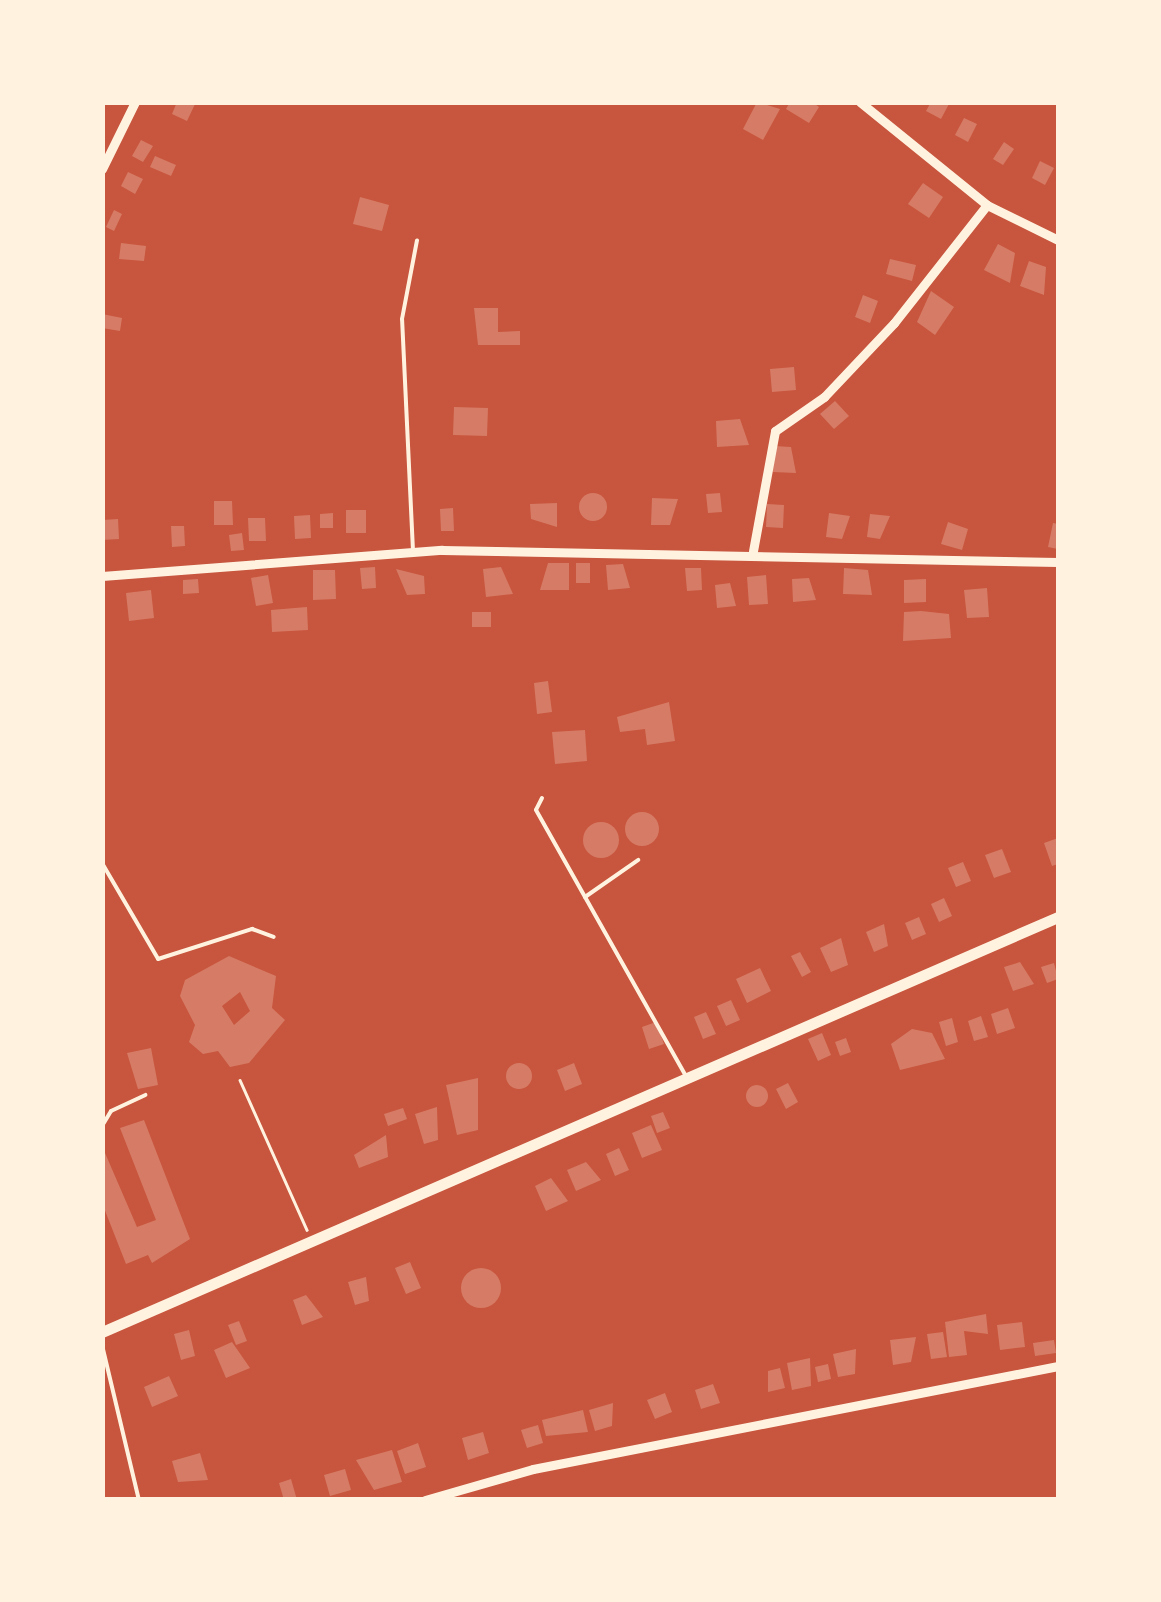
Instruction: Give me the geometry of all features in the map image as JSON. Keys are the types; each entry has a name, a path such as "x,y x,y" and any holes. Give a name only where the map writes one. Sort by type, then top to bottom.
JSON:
{"main road":[{"path":"102,1332 685,1074 1058,917"}],"street":[{"path":"102,169 135,102"},
{"path":"860,102 987,206 1058,240"},
{"path":"753,551 775,430 824,397 894,323 987,206"},
{"path":"102,576 413,551 753,551 1058,562"},
{"path":"425,1500 533,1469 1058,1366"}],"lane":[{"path":"413,551 402,318 417,240"},
{"path":"542,798 536,810 685,1074"},
{"path":"585,896 638,860"},
{"path":"102,863 158,959 252,929 274,937"},
{"path":"102,978 102,998"},
{"path":"102,1126 146,1095"},
{"path":"102,1344 139,1500"}],"path":[{"path":"240,1080 312,1240"}],"building":[{"path":"177,102 196,102 187,121 172,114"},
{"path":"757,102 780,109 763,140 743,129"},
{"path":"790,102 812,102 819,107 809,123 786,109"},
{"path":"931,102 950,102 941,119 926,111"},
{"path":"964,118 977,124 968,142 955,135"},
{"path":"141,140 153,146 143,162 132,156"},
{"path":"1004,142 1014,149 1003,165 993,159"},
{"path":"155,156 176,165 171,176 150,167"},
{"path":"1040,161 1054,168 1045,185 1032,178"},
{"path":"128,172 143,179 135,194 121,186"},
{"path":"923,183 943,197 929,218 908,204"},
{"path":"360,197 389,205 382,231 353,224"},
{"path":"114,210 122,214 114,231 106,227"},
{"path":"121,243 146,246 144,261 119,259"},
{"path":"998,244 1015,253 1010,283 984,270"},
{"path":"890,259 916,265 912,281 886,274"},
{"path":"1029,261 1046,267 1044,295 1020,286"},
{"path":"931,291 954,307 935,335 917,322"},
{"path":"863,295 878,301 870,323 855,317"},
{"path":"474,308 498,308 498,332 520,331 520,345 478,345"},
{"path":"102,314 122,318 120,331 102,328"},
{"path":"794,367 796,390 772,392 770,369"},
{"path":"835,401 849,416 834,429 820,414"},
{"path":"454,407 488,408 487,436 453,435"},
{"path":"740,419 749,445 717,447 716,421"},
{"path":"774,446 791,447 796,473 773,472"},
{"path":"593,493 603,497 607,507 603,517 593,521 583,517 579,507 583,497"},
{"path":"720,493 722,512 708,513 706,494"},
{"path":"652,498 678,499 670,525 651,525"},
{"path":"214,501 232,501 233,525 214,525"},
{"path":"557,503 557,527 531,519 530,504"},
{"path":"767,504 784,505 783,528 766,527"},
{"path":"453,508 454,531 441,531 440,509"},
{"path":"346,510 366,510 366,533 346,533"},
{"path":"333,513 333,528 320,528 320,514"},
{"path":"829,513 850,516 842,539 826,537"},
{"path":"870,514 890,516 880,539 867,537"},
{"path":"310,515 311,538 295,539 294,516"},
{"path":"248,518 265,518 266,541 249,541"},
{"path":"118,519 119,539 102,540 102,520"},
{"path":"948,522 968,529 962,550 941,544"},
{"path":"1053,523 1058,524 1058,549 1048,547"},
{"path":"171,526 184,526 185,546 172,547"},
{"path":"242,533 244,550 231,551 229,535"},
{"path":"548,563 569,563 569,590 540,590"},
{"path":"576,563 590,563 590,583 576,583"},
{"path":"623,564 630,588 608,590 606,565"},
{"path":"375,567 376,588 362,589 360,568"},
{"path":"501,567 513,594 486,597 483,569"},
{"path":"685,568 701,568 702,590 687,591"},
{"path":"844,568 868,570 872,595 843,594"},
{"path":"396,569 424,576 425,594 407,595"},
{"path":"313,570 335,570 336,599 313,600"},
{"path":"268,575 273,603 256,606 251,578"},
{"path":"766,575 768,604 749,605 747,577"},
{"path":"809,578 816,600 793,602 792,579"},
{"path":"198,579 199,593 183,594 183,580"},
{"path":"926,579 926,602 904,603 904,580"},
{"path":"730,583 736,606 717,608 715,585"},
{"path":"987,588 989,617 967,618 964,590"},
{"path":"151,590 154,618 129,621 126,593"},
{"path":"307,607 308,630 272,632 271,610"},
{"path":"472,612 491,612 491,627 472,627"},
{"path":"904,612 949,614 951,638 903,641"},
{"path":"548,681 552,712 537,714 534,683"},
{"path":"669,702 675,741 647,745 645,729 620,732 617,717"},
{"path":"585,730 587,761 555,764 552,732"},
{"path":"642,812 654,817 659,829 654,841 642,846 630,841 625,829 630,817"},
{"path":"601,822 613,828 619,840 613,852 601,858 589,852 583,840 589,828"},
{"path":"1058,838 1058,864 1052,866 1044,843"},
{"path":"1002,849 1011,872 994,878 985,855"},
{"path":"963,862 971,881 956,887 948,868"},
{"path":"944,898 952,916 939,922 931,904"},
{"path":"919,917 926,934 912,940 905,923"},
{"path":"884,924 888,946 874,952 866,932"},
{"path":"841,938 848,965 831,972 820,948"},
{"path":"800,952 811,972 802,977 791,956"},
{"path":"229,956 276,976 272,1008 285,1020 249,1063 230,1067 218,1051 203,1054 189,1042 195,1025 180,996 185,980","holes":["240,992 250,1011 234,1025 222,1006"]},
{"path":"1020,962 1034,984 1013,991 1004,967"},
{"path":"1054,963 1058,979 1047,983 1041,967"},
{"path":"760,968 771,991 747,1003 736,979"},
{"path":"731,1000 740,1020 726,1026 717,1006"},
{"path":"1008,1008 1015,1028 997,1034 991,1014"},
{"path":"706,1012 716,1034 703,1039 694,1017"},
{"path":"981,1016 988,1037 974,1041 968,1021"},
{"path":"952,1018 958,1042 946,1046 939,1022"},
{"path":"656,1022 664,1044 649,1049 642,1027"},
{"path":"912,1029 932,1033 945,1059 900,1070 891,1044"},
{"path":"822,1033 831,1055 818,1061 808,1039"},
{"path":"846,1038 851,1052 840,1056 835,1042"},
{"path":"151,1048 158,1085 138,1089 127,1053"},
{"path":"519,1063 528,1067 532,1076 528,1085 519,1089 510,1085 506,1076 510,1067"},
{"path":"574,1063 582,1084 565,1091 557,1070"},
{"path":"478,1078 478,1130 457,1135 446,1085"},
{"path":"788,1083 798,1102 786,1109 776,1089"},
{"path":"753,1085 761,1085 768,1096 761,1107 753,1107 746,1100 746,1092"},
{"path":"437,1107 438,1140 424,1144 415,1114"},
{"path":"403,1108 407,1119 388,1126 384,1114"},
{"path":"663,1112 670,1128 657,1133 651,1116"},
{"path":"144,1120 190,1239 152,1263 148,1255 126,1264 102,1203 102,1146 137,1227 156,1220 120,1128"},
{"path":"651,1125 662,1150 642,1158 632,1133"},
{"path":"386,1135 388,1157 359,1168 354,1155"},
{"path":"619,1148 629,1170 615,1176 606,1154"},
{"path":"586,1162 601,1180 576,1191 567,1170"},
{"path":"551,1178 568,1201 546,1211 535,1186"},
{"path":"410,1262 421,1288 406,1294 395,1268"},
{"path":"481,1268 495,1274 501,1288 495,1302 481,1308 467,1302 461,1288 467,1274"},
{"path":"366,1277 369,1301 355,1305 348,1282"},
{"path":"306,1295 323,1317 302,1325 293,1300"},
{"path":"986,1314 988,1334 964,1331 967,1355 949,1357 945,1322"},
{"path":"239,1321 247,1341 236,1345 228,1325"},
{"path":"1022,1322 1025,1347 1000,1350 997,1325"},
{"path":"189,1330 195,1356 181,1360 174,1334"},
{"path":"943,1332 947,1357 931,1359 927,1334"},
{"path":"916,1337 911,1362 893,1365 890,1340"},
{"path":"1054,1340 1056,1353 1035,1356 1033,1343"},
{"path":"232,1342 250,1368 226,1378 214,1350"},
{"path":"856,1349 855,1374 838,1377 833,1354"},
{"path":"810,1358 811,1386 792,1390 787,1363"},
{"path":"828,1364 831,1379 818,1382 815,1367"},
{"path":"780,1368 785,1388 768,1392 768,1371"},
{"path":"169,1376 178,1396 152,1407 144,1387"},
{"path":"713,1384 720,1403 701,1409 695,1390"},
{"path":"665,1393 672,1412 655,1419 647,1400"},
{"path":"613,1403 612,1426 595,1431 589,1410"},
{"path":"583,1410 588,1432 546,1436 542,1420"},
{"path":"538,1425 543,1443 527,1448 521,1430"},
{"path":"483,1432 489,1453 468,1460 462,1438"},
{"path":"418,1443 426,1467 405,1474 397,1451"},
{"path":"392,1450 402,1482 374,1490 356,1460"},
{"path":"200,1453 208,1480 178,1482 172,1461"},
{"path":"345,1469 351,1490 330,1496 324,1475"},
{"path":"291,1479 297,1500 284,1500 279,1483"}]}
